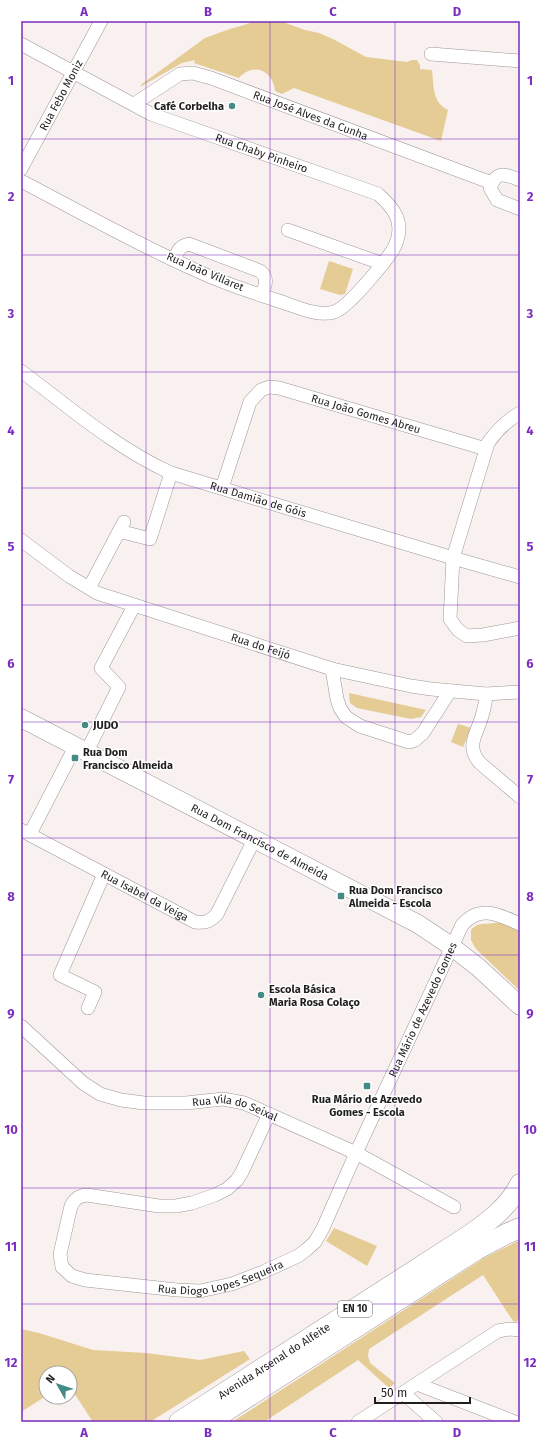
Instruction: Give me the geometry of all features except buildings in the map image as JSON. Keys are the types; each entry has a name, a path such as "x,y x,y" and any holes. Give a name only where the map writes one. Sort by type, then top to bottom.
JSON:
{"main road":[{"name":"Rua Dom Francisco de Almeida","path":"21,718 418,924 452,946 520,1006"},
{"name":"Rua Dom Francisco de Almeida","path":"490,978 520,1014"},
{"name":"Avenida Arsenal do Alfeite","path":"178,1422 468,1236 500,1211 509,1201 520,1184"},
{"name":"Avenida Arsenal do Alfeite","path":"209,1422 476,1250 520,1228"}],"street":[{"name":"Rua Febo Moniz","path":"21,169 101,21"},
{"name":"Rua Chaby Pinheiro","path":"21,44 151,114 378,194 389,203 397,214 399,227 399,237 391,253 382,264"},
{"path":"431,54 520,61"},
{"name":"Rua José Alves da Cunha","path":"134,104 180,74 193,73 211,78 492,183"},
{"path":"520,180 501,174 493,179 490,188 497,200 520,209"},
{"name":"Rua João Villaret","path":"21,181 174,260 227,283 313,312 324,314 335,312 345,306 382,264"},
{"path":"288,230 382,264"},
{"path":"174,260 179,248 189,244 260,271 266,278 262,295"},
{"name":"Rua Damião de Góis","path":"21,371 126,450 171,473 520,577"},
{"name":"Rua João Gomes Abreu","path":"222,488 250,402 261,390 269,387 279,388 486,449"},
{"path":"520,413 511,418 498,429 488,443 453,558 450,619 458,630 467,636 483,635 520,628"},
{"path":"89,588 121,526 150,539 171,473"},
{"name":"Rua do Feijó","path":"21,540 69,576 97,593 332,669 411,686 450,691 486,694 520,692"},
{"path":"25,832 81,750 119,687 100,668 134,606"},
{"path":"332,669 337,699 340,708 346,717 360,726 409,742 415,740 423,733 450,691"},
{"path":"486,694 482,717 474,739 473,752 480,763 520,797"},
{"name":"Rua Isabel da Veiga","path":"25,832 195,922 204,923 212,920 217,914 254,840"},
{"path":"88,1008 95,992 60,975 104,874"},
{"name":"Rua Mário de Azevedo Gomes","path":"356,1153 462,925 469,918 477,914 493,913 520,924"},
{"name":"Rua Vila do Seixal","path":"21,1026 78,1079 100,1094 121,1100 159,1104 223,1099 244,1103 356,1153 454,1207"},
{"name":"Rua Diogo Lopes Sequeira","path":"270,1114 237,1180 227,1189 215,1195 192,1203 176,1206 159,1206 88,1194 81,1195 74,1199 60,1254 62,1267 66,1272 78,1279 189,1291 200,1291 232,1284 263,1272 298,1256 315,1242 323,1228 356,1153"},
{"path":"358,1422 498,1331 510,1329 520,1330"},
{"path":"416,1384 515,1422"},
{"path":"403,1393 436,1422"}],"shaded area":[{"path":"257,21 280,21 305,30 319,33 366,57 407,62 417,60 420,65 420,69 432,70 436,98 443,107 448,110 441,141 294,88 282,94 275,91 270,78 262,71 250,70 239,78 194,63 195,60 182,63 140,87 205,38"},
{"path":"329,261 353,269 345,294 340,295 320,289"},
{"path":"349,693 426,710 421,717 411,719 357,708 350,703"},
{"path":"458,724 471,728 463,747 451,742"},
{"path":"499,922 520,931 520,991 476,949 471,940 471,930 477,925"},
{"path":"334,1228 377,1246 367,1266 326,1241"},
{"path":"520,1240 520,1314 517,1322 513,1321 483,1275 369,1349 368,1356 370,1363 395,1383 389,1388 358,1360 264,1422 232,1422 484,1258"},
{"path":"21,1329 93,1350 146,1353 200,1360 244,1351 250,1359 150,1422 93,1422 78,1399 78,1365 38,1365 38,1401 21,1412"}],"place":[{"name":"Café Corbelha","path":"232,106"},
{"name":"JUDO","path":"85,725"},
{"name":"Rua Dom Francisco Almeida","path":"75,758"},
{"name":"Rua Dom Francisco Almeida - Escola","path":"341,896"},
{"name":"Escola Básica Maria Rosa Colaço","path":"261,995"},
{"name":"Rua Mário de Azevedo Gomes - Escola","path":"367,1086"}]}
